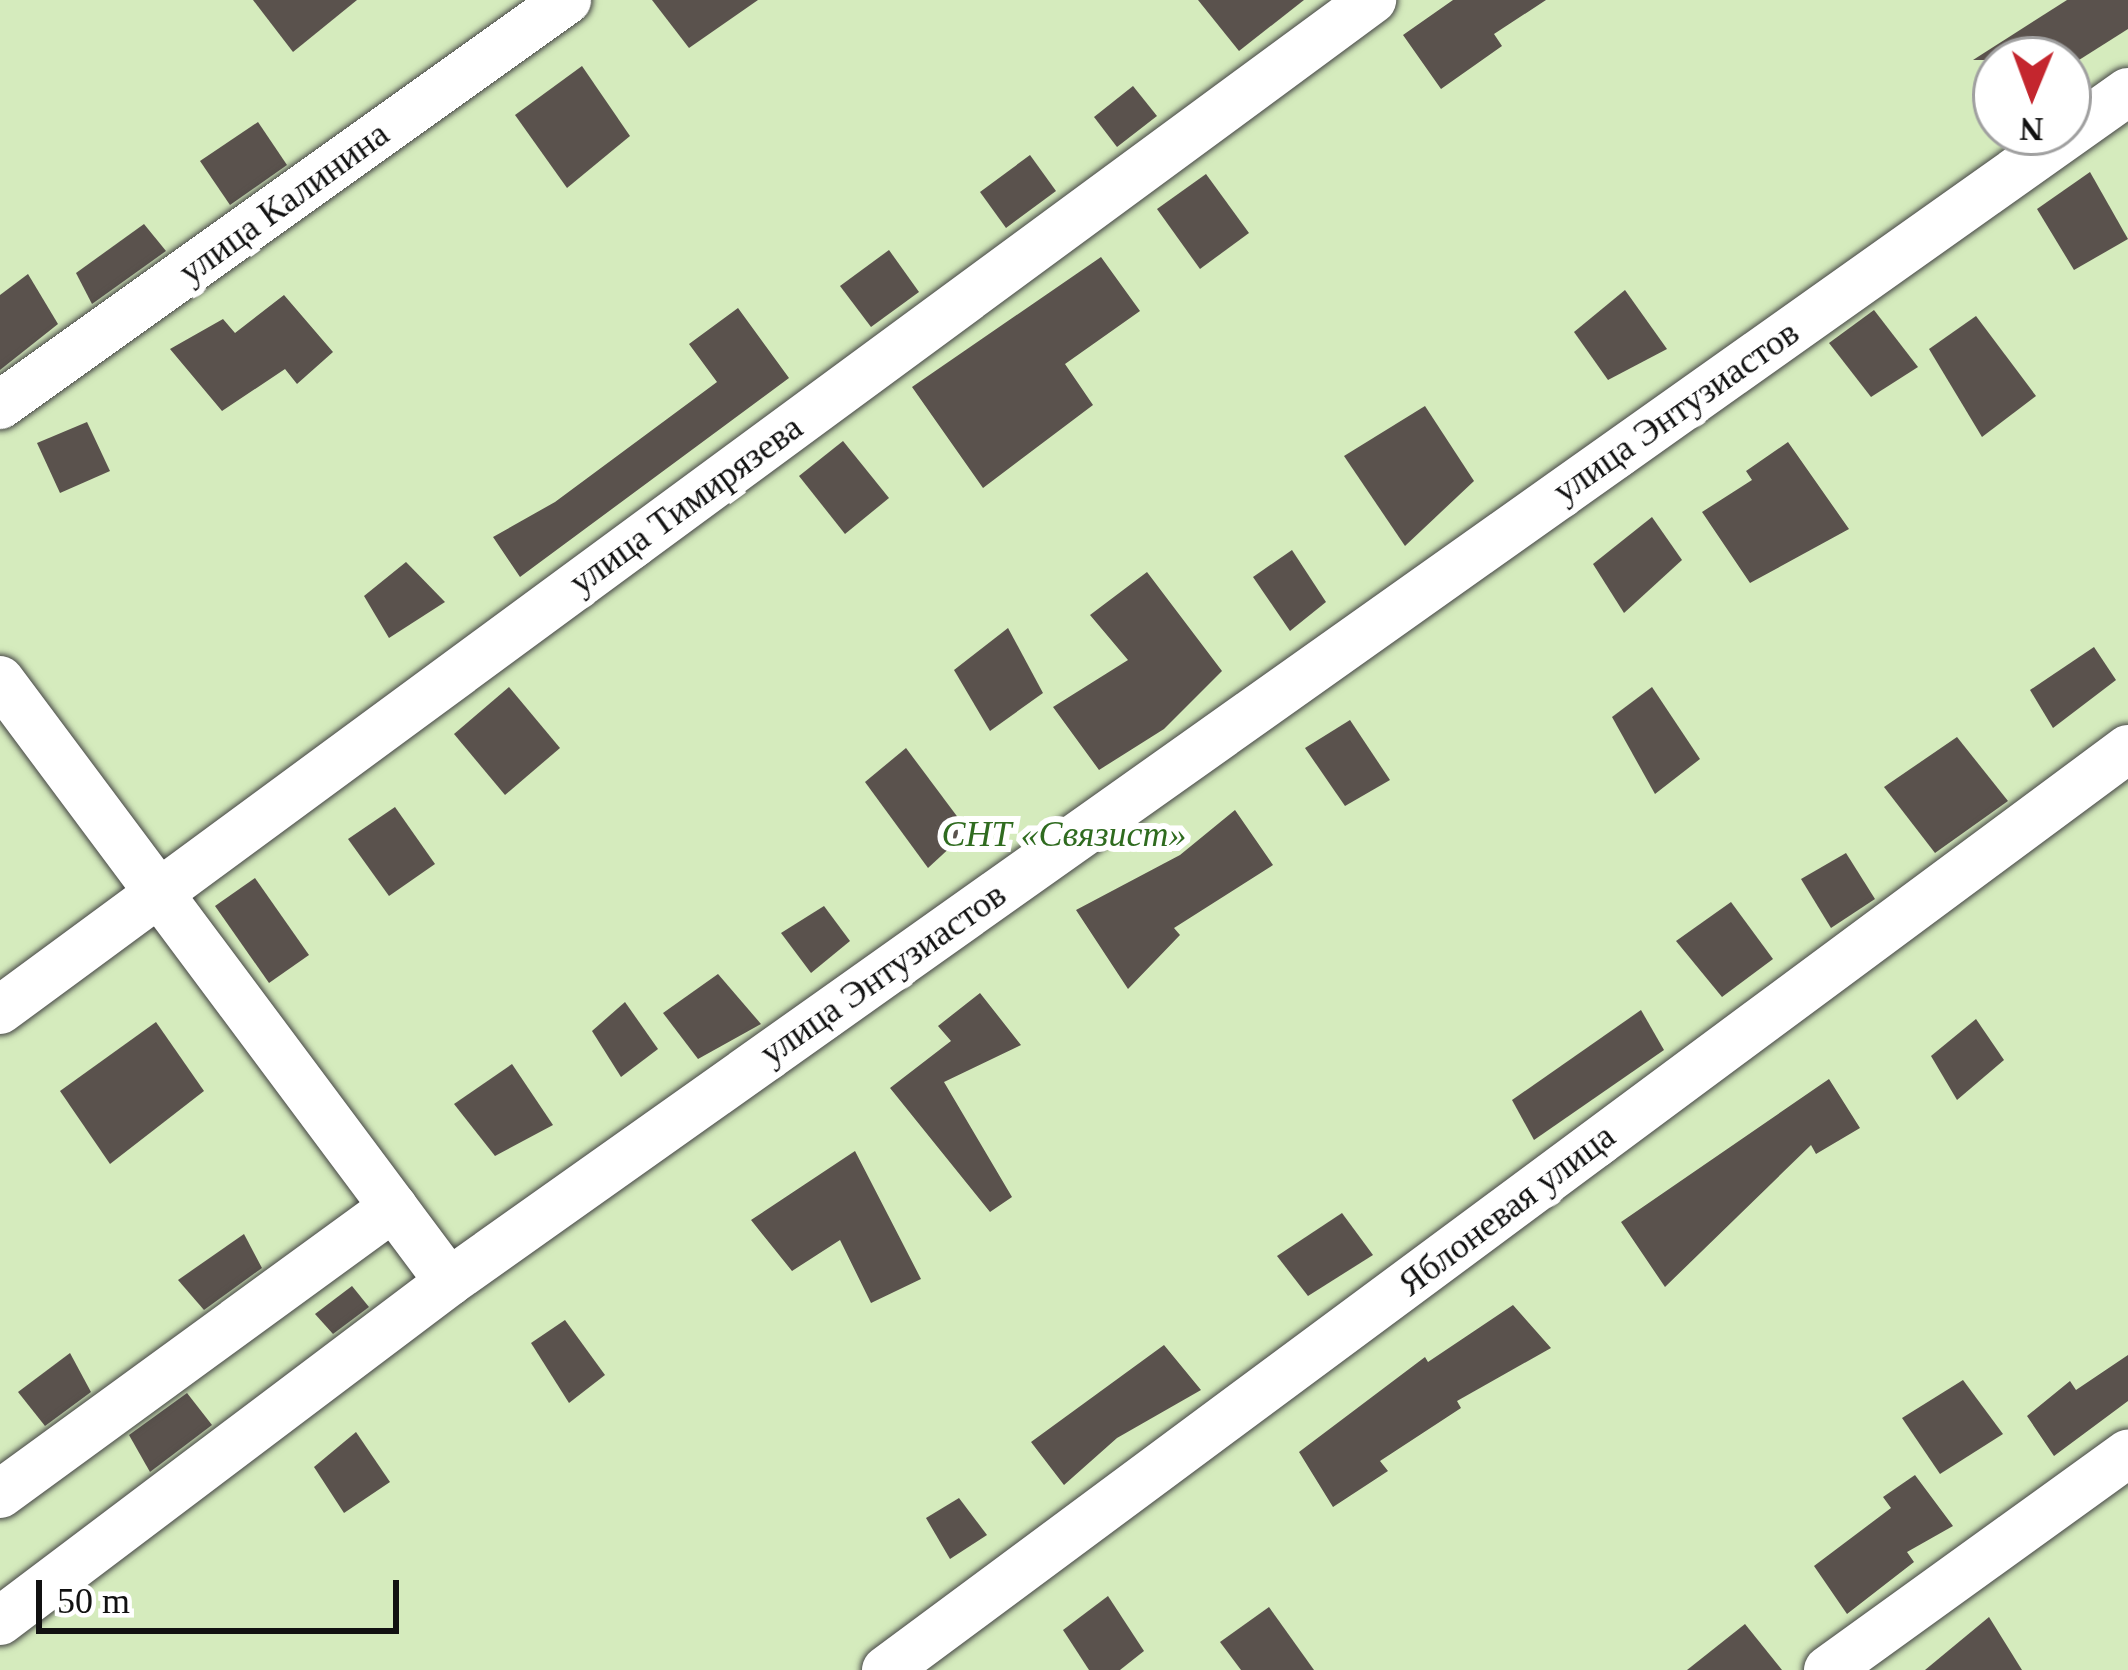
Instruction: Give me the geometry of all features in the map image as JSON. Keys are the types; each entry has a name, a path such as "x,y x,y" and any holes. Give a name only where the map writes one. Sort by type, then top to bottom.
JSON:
{"street":[{"name":"улица Калинина","path":"0,405 567,0"},
{"name":"улица Тимирязева","path":"0,1010 1372,0"},
{"name":"улица Энтузиастов","path":"0,1621 448,1282 2128,92"},
{"path":"0,680 448,1282"},
{"name":"Яблоневая улица","path":"886,1670 2128,749"},
{"path":"0,1494 394,1207"},
{"path":"1828,1670 2128,1454"}],"green space":[{"name":"СНТ «Связист»","path":"0,0 2128,0 2128,1670 0,1670"}],"building":[{"path":"253,0 357,0 293,52"},
{"path":"652,0 758,0 689,48"},
{"path":"1198,0 1304,0 1239,51"},
{"path":"1453,0 1546,0 1494,34 1502,46 1441,89 1403,35"},
{"path":"2067,0 2128,0 2128,29 2092,52 2092,36 2011,36"},
{"path":"582,66 630,136 567,188 515,115"},
{"path":"1133,86 1157,116 1117,147 1094,117"},
{"path":"258,122 287,165 230,205 200,161"},
{"path":"1030,155 1056,191 1006,228 980,192"},
{"path":"2090,172 2128,239 2074,270 2037,209"},
{"path":"1206,174 1249,233 1200,269 1157,209"},
{"path":"144,224 166,251 92,304 76,273"},
{"path":"889,250 919,292 871,327 840,286"},
{"path":"1101,257 1140,311 1065,364 1093,405 983,488 912,387"},
{"path":"28,274 58,324 0,370 0,295"},
{"path":"1625,290 1667,349 1608,380 1574,332"},
{"path":"284,295 333,352 297,384 285,369 222,411 170,349 223,319 235,333"},
{"path":"738,308 789,378 520,577 493,537 555,502 717,382 689,344"},
{"path":"1874,310 1918,367 1871,397 1829,343"},
{"path":"1976,316 2036,396 1982,437 1929,349"},
{"path":"1425,406 1474,481 1405,546 1344,456"},
{"path":"87,422 110,471 60,493 37,443"},
{"path":"843,441 889,498 845,534 799,476"},
{"path":"1788,442 1849,529 1750,583 1702,512 1752,480 1746,471"},
{"path":"1652,517 1682,560 1624,613 1593,564"},
{"path":"1292,550 1326,602 1290,631 1253,577"},
{"path":"406,562 445,602 389,638 364,596"},
{"path":"1147,572 1222,671 1164,729 1099,770 1053,707 1128,660 1090,615"},
{"path":"1008,628 1043,693 990,731 954,670"},
{"path":"2094,647 2116,680 2053,728 2030,690"},
{"path":"509,687 560,748 505,795 454,734"},
{"path":"1652,687 1700,759 1655,794 1612,717"},
{"path":"1350,720 1390,780 1345,806 1305,748"},
{"path":"1957,737 2008,801 1935,853 1884,787"},
{"path":"906,748 968,831 928,868 865,782"},
{"path":"395,807 435,864 389,896 348,839"},
{"path":"1235,810 1273,865 1174,928 1180,935 1128,989 1076,910 1180,855"},
{"path":"1846,853 1875,899 1831,928 1801,879"},
{"path":"255,878 309,955 269,983 215,906"},
{"path":"1731,902 1773,959 1722,997 1676,941"},
{"path":"824,906 850,941 811,973 781,933"},
{"path":"718,974 761,1024 698,1059 663,1013"},
{"path":"980,993 1021,1045 944,1082 1012,1197 990,1212 890,1088 951,1041 938,1026"},
{"path":"625,1002 658,1049 621,1077 592,1031"},
{"path":"1641,1010 1664,1050 1534,1140 1512,1100"},
{"path":"1976,1019 2004,1060 1957,1100 1931,1056"},
{"path":"156,1022 204,1091 110,1164 60,1091"},
{"path":"512,1064 553,1125 495,1156 454,1104"},
{"path":"1829,1079 1860,1128 1816,1154 1811,1145 1665,1287 1621,1222"},
{"path":"855,1151 921,1279 871,1303 840,1240 792,1271 751,1220"},
{"path":"1342,1213 1373,1255 1308,1296 1277,1256"},
{"path":"244,1234 262,1268 204,1310 178,1280"},
{"path":"352,1286 369,1307 333,1334 315,1314"},
{"path":"1513,1305 1551,1348 1457,1401 1461,1408 1380,1461 1388,1471 1333,1507 1299,1452 1425,1357 1428,1362"},
{"path":"565,1320 605,1375 569,1403 531,1343"},
{"path":"1164,1345 1201,1390 1117,1438 1064,1485 1031,1442"},
{"path":"70,1353 91,1392 45,1426 18,1392"},
{"path":"2128,1355 2128,1401 2054,1456 2027,1416 2070,1381 2076,1390"},
{"path":"1963,1380 2003,1434 1940,1474 1902,1418"},
{"path":"187,1393 212,1425 150,1472 129,1435"},
{"path":"356,1432 390,1482 344,1513 314,1467"},
{"path":"1915,1475 1953,1526 1907,1552 1914,1562 1847,1614 1814,1566 1891,1508 1883,1497"},
{"path":"959,1498 987,1535 950,1559 926,1518"},
{"path":"1108,1596 1144,1651 1120,1670 1089,1670 1063,1630"},
{"path":"1269,1607 1314,1670 1241,1670 1220,1642"},
{"path":"1989,1617 2022,1670 1925,1670"},
{"path":"1745,1624 1782,1670 1687,1670"}]}
